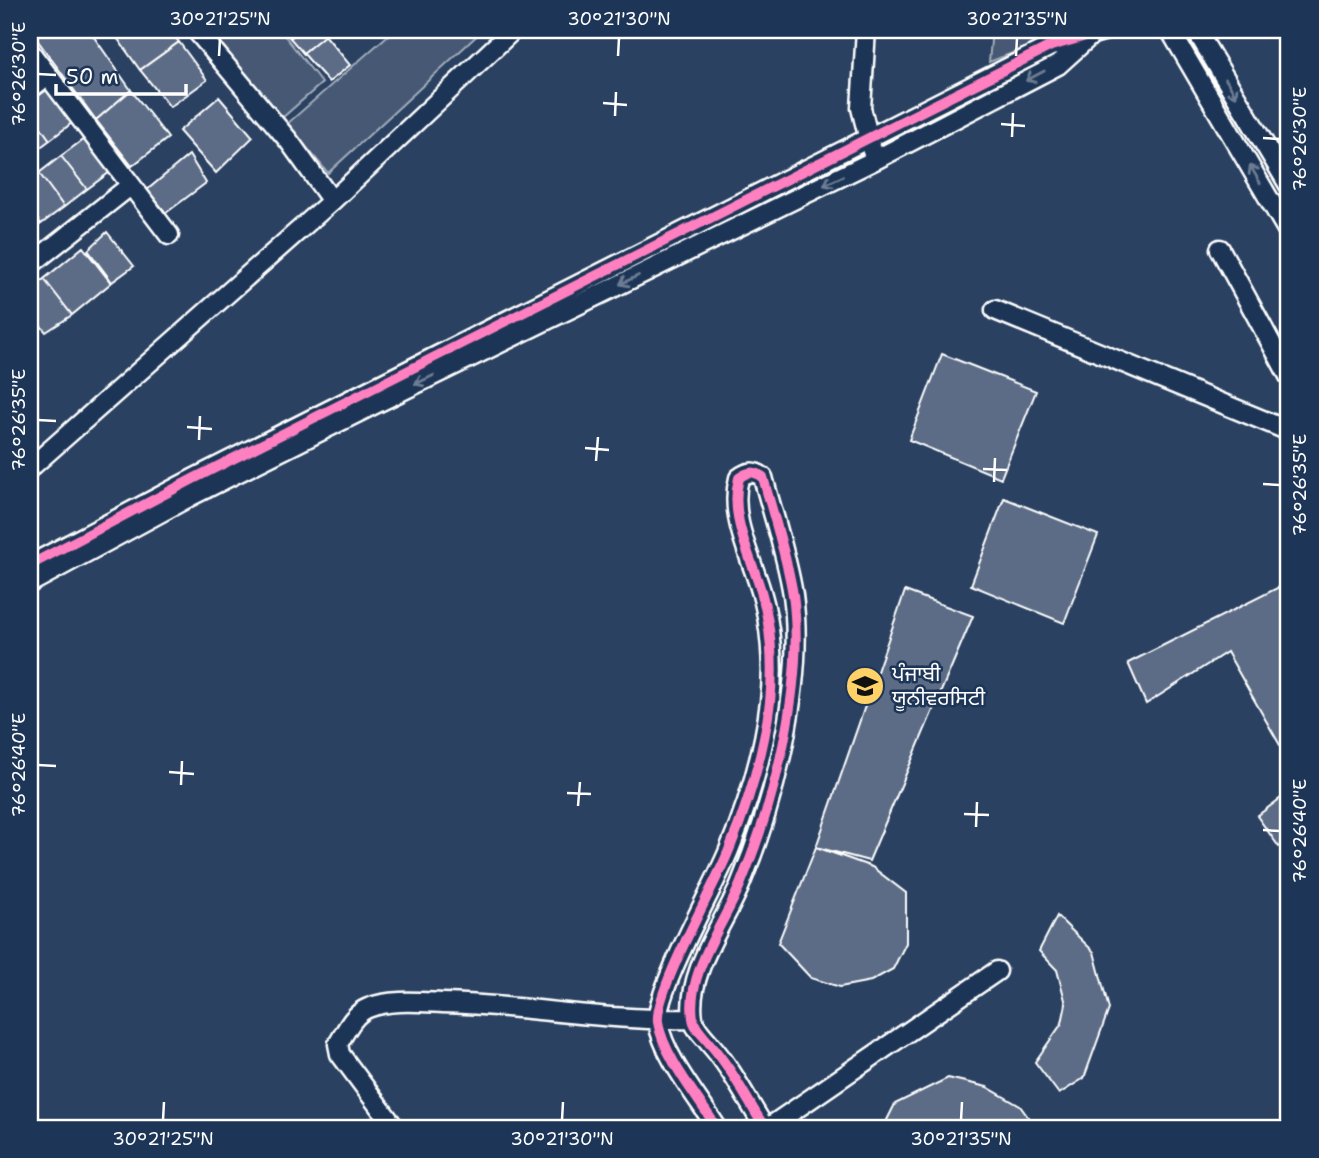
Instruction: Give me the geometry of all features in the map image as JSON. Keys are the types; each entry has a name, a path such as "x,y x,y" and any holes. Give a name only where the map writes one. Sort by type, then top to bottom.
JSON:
{"street":[{"path":"196,30 289,141 332,201"},
{"path":"30,468 332,201 513,30"},
{"path":"866,30 862,108 875,160"},
{"path":"30,583 60,558 193,479 1051,46 1107,30"},
{"path":"1170,30 1289,233"},
{"path":"1196,30 1289,185"},
{"path":"30,565 60,558 875,160 1058,65 1090,36"},
{"path":"30,52 169,235"},
{"path":"30,89 48,75"},
{"path":"30,265 130,186"},
{"path":"1220,249 1289,376"},
{"path":"995,310 1289,431"},
{"path":"717,1128 672,1059 657,1021 672,971 730,849 761,752 771,700 769,640 761,593 735,510 739,478 746,472 756,472 763,477 793,596 793,680 782,752 767,810 741,884 703,965 693,996 692,1019 719,1053 766,1128 997,971"},
{"path":"395,1128 340,1054 338,1044 351,1022 366,1008 422,1002 497,1004 657,1021 692,1019"}],"shaded area":[{"path":"208,30 280,30 322,83 282,118"},
{"path":"394,30 483,30 328,173 287,124"},
{"path":"992,30 1072,30 989,62"}],"building":[{"path":"30,30 89,30 131,90 96,120"},
{"path":"121,30 169,30 179,42 140,70 115,35"},
{"path":"284,30 300,30 290,38"},
{"path":"300,30 320,30 325,35 303,53 290,38"},
{"path":"325,35 350,65 329,82 303,53"},
{"path":"179,42 207,80 170,107 140,70"},
{"path":"48,89 73,122 50,140 30,112 30,102"},
{"path":"131,90 168,138 132,166 96,120"},
{"path":"219,97 253,137 216,173 179,131"},
{"path":"30,112 50,140 30,155"},
{"path":"84,139 110,172 87,189 61,156"},
{"path":"189,155 206,183 166,213 147,190"},
{"path":"61,156 87,189 64,207 39,173"},
{"path":"39,173 64,207 41,224 30,209 30,180"},
{"path":"30,209 41,224 30,233"},
{"path":"107,232 134,266 112,282 88,250"},
{"path":"83,247 111,283 72,315 44,279"},
{"path":"44,279 72,315 46,332 30,313 30,291"},
{"path":"942,354 1036,391 1001,478 909,440"},
{"path":"1004,498 1098,535 1064,623 971,585"},
{"path":"1289,582 1289,761 1227,652 1146,704 1128,663"},
{"path":"905,591 973,616 869,861 816,847"},
{"path":"1289,792 1289,841 1279,847 1257,816"},
{"path":"816,847 872,867 906,893 906,943 893,969 871,981 840,987 811,978 778,943"},
{"path":"1057,916 1094,952 1109,1009 1084,1078 1059,1094 1035,1062 1062,1023 1066,1004 1057,970 1039,951"},
{"path":"948,1078 987,1087 1020,1106 1036,1128 883,1128 895,1104"}],"cycle path":[{"path":"30,565 193,479 1051,46 1107,30"},
{"path":"717,1128 674,1063 658,1022 659,1007 675,963 722,866 743,814 767,721 772,674 771,646 761,591 742,535 737,506 739,478 751,473 763,477 784,551 793,595 795,666 784,743 764,818 740,885 701,966 692,1001 695,1025 725,1064 765,1128"}],"place":[{"name":"ਪੰਜਾਬੀ ਯੂਨੀਵਰਸਿਟੀ","path":"865,686"}]}
